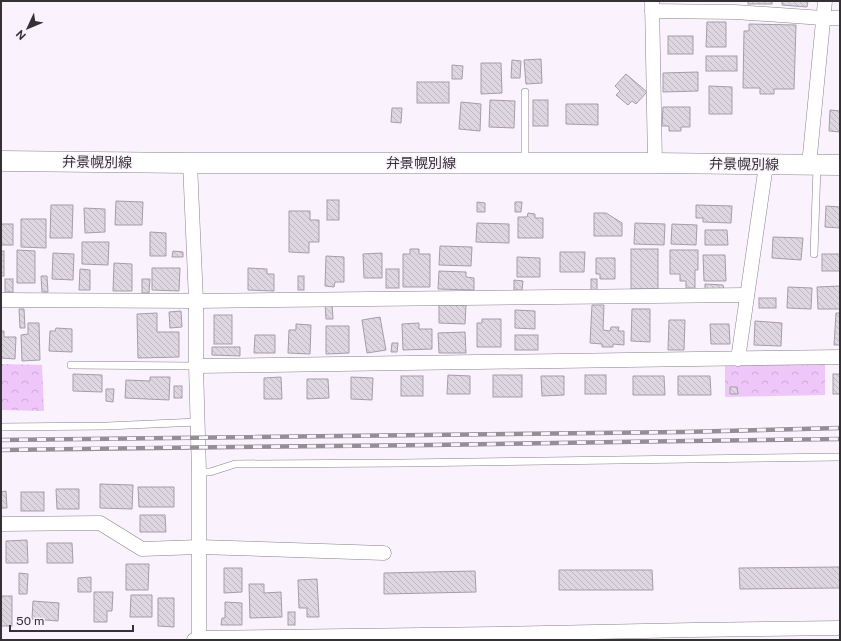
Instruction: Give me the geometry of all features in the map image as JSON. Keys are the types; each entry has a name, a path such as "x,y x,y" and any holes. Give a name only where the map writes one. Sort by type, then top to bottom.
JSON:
{"main road":[{"name":"弁景幌別線","path":"1,161 840,165"}],"street":[{"path":"813,165 825,1"},
{"path":"655,163 652,6 735,7 823,18 840,18"},
{"path":"190,163 196,301 199,472 198,639 840,628"},
{"path":"738,359 766,165"},
{"path":"1,300 196,301 747,295"},
{"path":"196,366 840,357"},
{"path":"1,524 100,523 142,549 199,547 384,553"}],"lane":[{"path":"525,92 525,163"},
{"path":"813,165 814,254"},
{"path":"71,365 196,366"},
{"path":"1,427 107,426 198,422"},
{"path":"199,472 210,472 235,464 840,457"}],"green space":[{"path":"1,364 42,365 44,411 1,410"},
{"path":"725,364 825,364 825,395 725,397"}],"building":[{"path":"748,1 772,1 772,4 748,4"},
{"path":"782,1 808,1 807,7 782,5"},
{"path":"707,22 726,22 726,47 706,47"},
{"path":"749,24 796,25 794,89 774,89 774,94 760,94 760,88 743,88 744,31 749,31"},
{"path":"668,36 693,36 693,54 668,54"},
{"path":"706,56 737,56 737,71 706,71"},
{"path":"541,59 542,83 526,84 524,60"},
{"path":"512,60 521,61 520,78 511,78"},
{"path":"481,63 501,63 502,93 481,94"},
{"path":"452,65 463,66 462,79 452,79"},
{"path":"698,72 698,91 663,92 663,73"},
{"path":"626,74 647,92 636,104 632,101 628,105 616,95 620,91 615,86"},
{"path":"417,82 449,82 449,103 417,103"},
{"path":"709,86 732,87 732,114 709,114"},
{"path":"490,100 515,101 514,128 489,127"},
{"path":"533,100 548,100 548,126 533,126"},
{"path":"461,102 481,104 480,131 459,129"},
{"path":"566,104 598,104 598,125 566,124"},
{"path":"663,107 690,107 690,127 681,127 681,131 669,131 669,126 662,126"},
{"path":"392,108 402,108 401,123 391,122"},
{"path":"830,110 840,111 840,132 829,131"},
{"path":"327,200 339,200 339,220 327,220"},
{"path":"116,201 143,202 142,225 115,225"},
{"path":"477,202 485,203 485,212 477,212"},
{"path":"515,202 522,202 521,212 515,212"},
{"path":"51,205 73,205 72,238 50,238"},
{"path":"696,205 732,206 731,223 703,222 703,218 696,218"},
{"path":"826,206 840,207 840,228 825,227"},
{"path":"84,208 105,209 105,232 85,233"},
{"path":"289,211 310,211 310,220 319,220 319,242 309,242 309,253 289,252"},
{"path":"528,213 535,214 535,218 543,218 543,238 518,238 518,217 527,217"},
{"path":"594,213 606,213 622,223 622,236 594,236"},
{"path":"21,219 46,219 46,248 21,247"},
{"path":"477,223 509,224 509,243 476,242"},
{"path":"635,223 665,224 664,245 634,244"},
{"path":"1,224 13,224 13,245 1,245"},
{"path":"672,224 697,225 696,245 671,244"},
{"path":"705,230 727,230 728,245 705,245"},
{"path":"150,232 166,233 166,256 150,256"},
{"path":"773,237 803,238 801,260 772,258"},
{"path":"82,242 109,242 108,265 82,264"},
{"path":"440,246 472,247 471,266 439,265"},
{"path":"410,249 419,249 419,254 430,254 430,287 403,287 403,254 410,254"},
{"path":"631,249 658,249 658,289 631,289"},
{"path":"17,250 35,251 35,283 17,283"},
{"path":"670,250 698,250 698,270 695,270 695,288 686,288 686,281 680,281 680,274 670,274"},
{"path":"1,251 4,251 4,276 1,276"},
{"path":"173,251 183,252 183,257 172,257"},
{"path":"560,252 585,252 584,272 560,272"},
{"path":"53,253 74,254 73,280 52,279"},
{"path":"382,253 382,278 364,278 363,254"},
{"path":"822,254 840,254 840,271 822,271"},
{"path":"703,255 725,255 726,281 704,281"},
{"path":"326,256 344,257 344,282 335,282 334,287 325,286"},
{"path":"517,257 540,258 540,277 517,277"},
{"path":"596,258 615,258 615,279 600,279 600,274 596,274"},
{"path":"114,263 132,264 132,291 113,291"},
{"path":"152,268 180,268 179,291 152,290"},
{"path":"248,268 267,269 267,274 274,274 274,291 248,290"},
{"path":"80,269 90,270 90,290 79,290"},
{"path":"386,269 399,269 399,288 386,288"},
{"path":"439,271 466,272 466,277 474,278 474,290 438,289"},
{"path":"41,276 47,276 48,292 42,292"},
{"path":"298,276 304,276 304,290 298,290"},
{"path":"5,279 13,279 13,292 5,292"},
{"path":"142,279 150,279 149,293 142,293"},
{"path":"591,279 597,279 597,291 591,291"},
{"path":"514,280 523,281 522,290 514,290"},
{"path":"705,284 723,285 724,290 705,290"},
{"path":"840,286 840,309 818,309 817,287"},
{"path":"788,287 812,288 811,309 787,308"},
{"path":"759,298 776,298 776,308 759,308"},
{"path":"325,303 332,303 333,319 326,319"},
{"path":"439,305 466,305 465,324 439,323"},
{"path":"592,305 604,305 603,330 610,331 611,327 619,327 618,331 624,331 624,345 613,344 613,347 602,347 602,344 590,343"},
{"path":"19,309 24,309 25,328 20,328"},
{"path":"632,309 650,309 650,342 631,341"},
{"path":"515,310 535,311 535,329 515,328"},
{"path":"181,311 182,327 170,328 169,312"},
{"path":"157,313 157,332 179,332 179,357 138,358 137,314"},
{"path":"836,313 840,313 840,345 834,345"},
{"path":"214,315 232,315 232,344 214,344"},
{"path":"380,317 386,350 367,353 362,320"},
{"path":"482,319 501,319 501,347 477,347 477,323 482,323"},
{"path":"669,320 685,320 684,350 668,350"},
{"path":"755,321 782,323 781,346 754,345"},
{"path":"28,323 39,323 40,360 22,361 21,335 28,334"},
{"path":"419,323 419,329 432,329 432,349 403,350 402,324"},
{"path":"296,324 311,325 310,354 288,353 289,330 296,330"},
{"path":"710,324 729,324 730,344 711,344"},
{"path":"326,326 349,326 349,353 326,354"},
{"path":"56,328 72,329 72,352 49,351 50,331 55,331"},
{"path":"1,331 4,331 4,337 16,337 15,359 1,358"},
{"path":"465,332 466,353 439,353 438,333"},
{"path":"255,335 275,335 275,353 254,353"},
{"path":"515,335 538,335 538,350 515,350"},
{"path":"392,343 398,343 397,352 391,352"},
{"path":"212,347 240,347 240,356 212,355"},
{"path":"73,374 102,375 102,392 73,391"},
{"path":"833,374 840,374 840,394 833,394"},
{"path":"448,375 470,376 470,394 447,394"},
{"path":"493,375 522,375 522,397 493,397"},
{"path":"585,375 606,375 606,394 585,394"},
{"path":"401,376 423,376 423,396 401,396"},
{"path":"541,376 564,376 564,395 542,396"},
{"path":"633,376 664,376 665,395 633,395"},
{"path":"678,376 710,376 711,395 678,395"},
{"path":"150,377 170,377 169,400 125,398 126,380 150,381"},
{"path":"281,377 282,399 264,399 264,378"},
{"path":"351,377 373,378 372,400 351,399"},
{"path":"307,379 328,379 329,398 307,399"},
{"path":"174,386 182,386 182,398 174,398"},
{"path":"730,387 737,387 738,394 730,394"},
{"path":"106,389 114,389 113,402 106,401"},
{"path":"100,484 133,485 132,509 100,508"},
{"path":"138,487 174,487 174,507 139,507"},
{"path":"56,489 79,489 79,509 57,509"},
{"path":"6,491 7,508 1,508 1,492"},
{"path":"21,492 44,492 44,511 21,511"},
{"path":"140,515 165,515 166,532 140,532"},
{"path":"27,540 28,563 6,563 6,541"},
{"path":"47,543 72,543 73,563 47,563"},
{"path":"126,564 149,564 148,590 126,590"},
{"path":"840,567 840,588 740,589 739,568"},
{"path":"224,568 242,568 242,592 224,593"},
{"path":"559,570 652,570 653,590 559,590"},
{"path":"475,571 476,592 384,594 384,573"},
{"path":"19,573 28,574 27,594 19,594"},
{"path":"91,577 91,592 78,592 78,578"},
{"path":"317,579 319,617 307,617 307,608 299,608 298,580"},
{"path":"249,584 264,584 264,593 281,592 282,617 250,618"},
{"path":"94,592 113,592 112,611 107,611 107,622 94,622"},
{"path":"131,595 152,595 152,617 130,617"},
{"path":"1,596 12,596 12,626 1,626"},
{"path":"158,598 174,598 174,627 158,626"},
{"path":"33,601 59,603 58,621 32,619"},
{"path":"225,602 242,603 242,625 221,625 222,618 225,618"},
{"path":"288,612 295,612 295,625 288,625"}],"railway":[{"path":"1,440 683,432 840,428"},
{"path":"1,450 840,439"}]}
